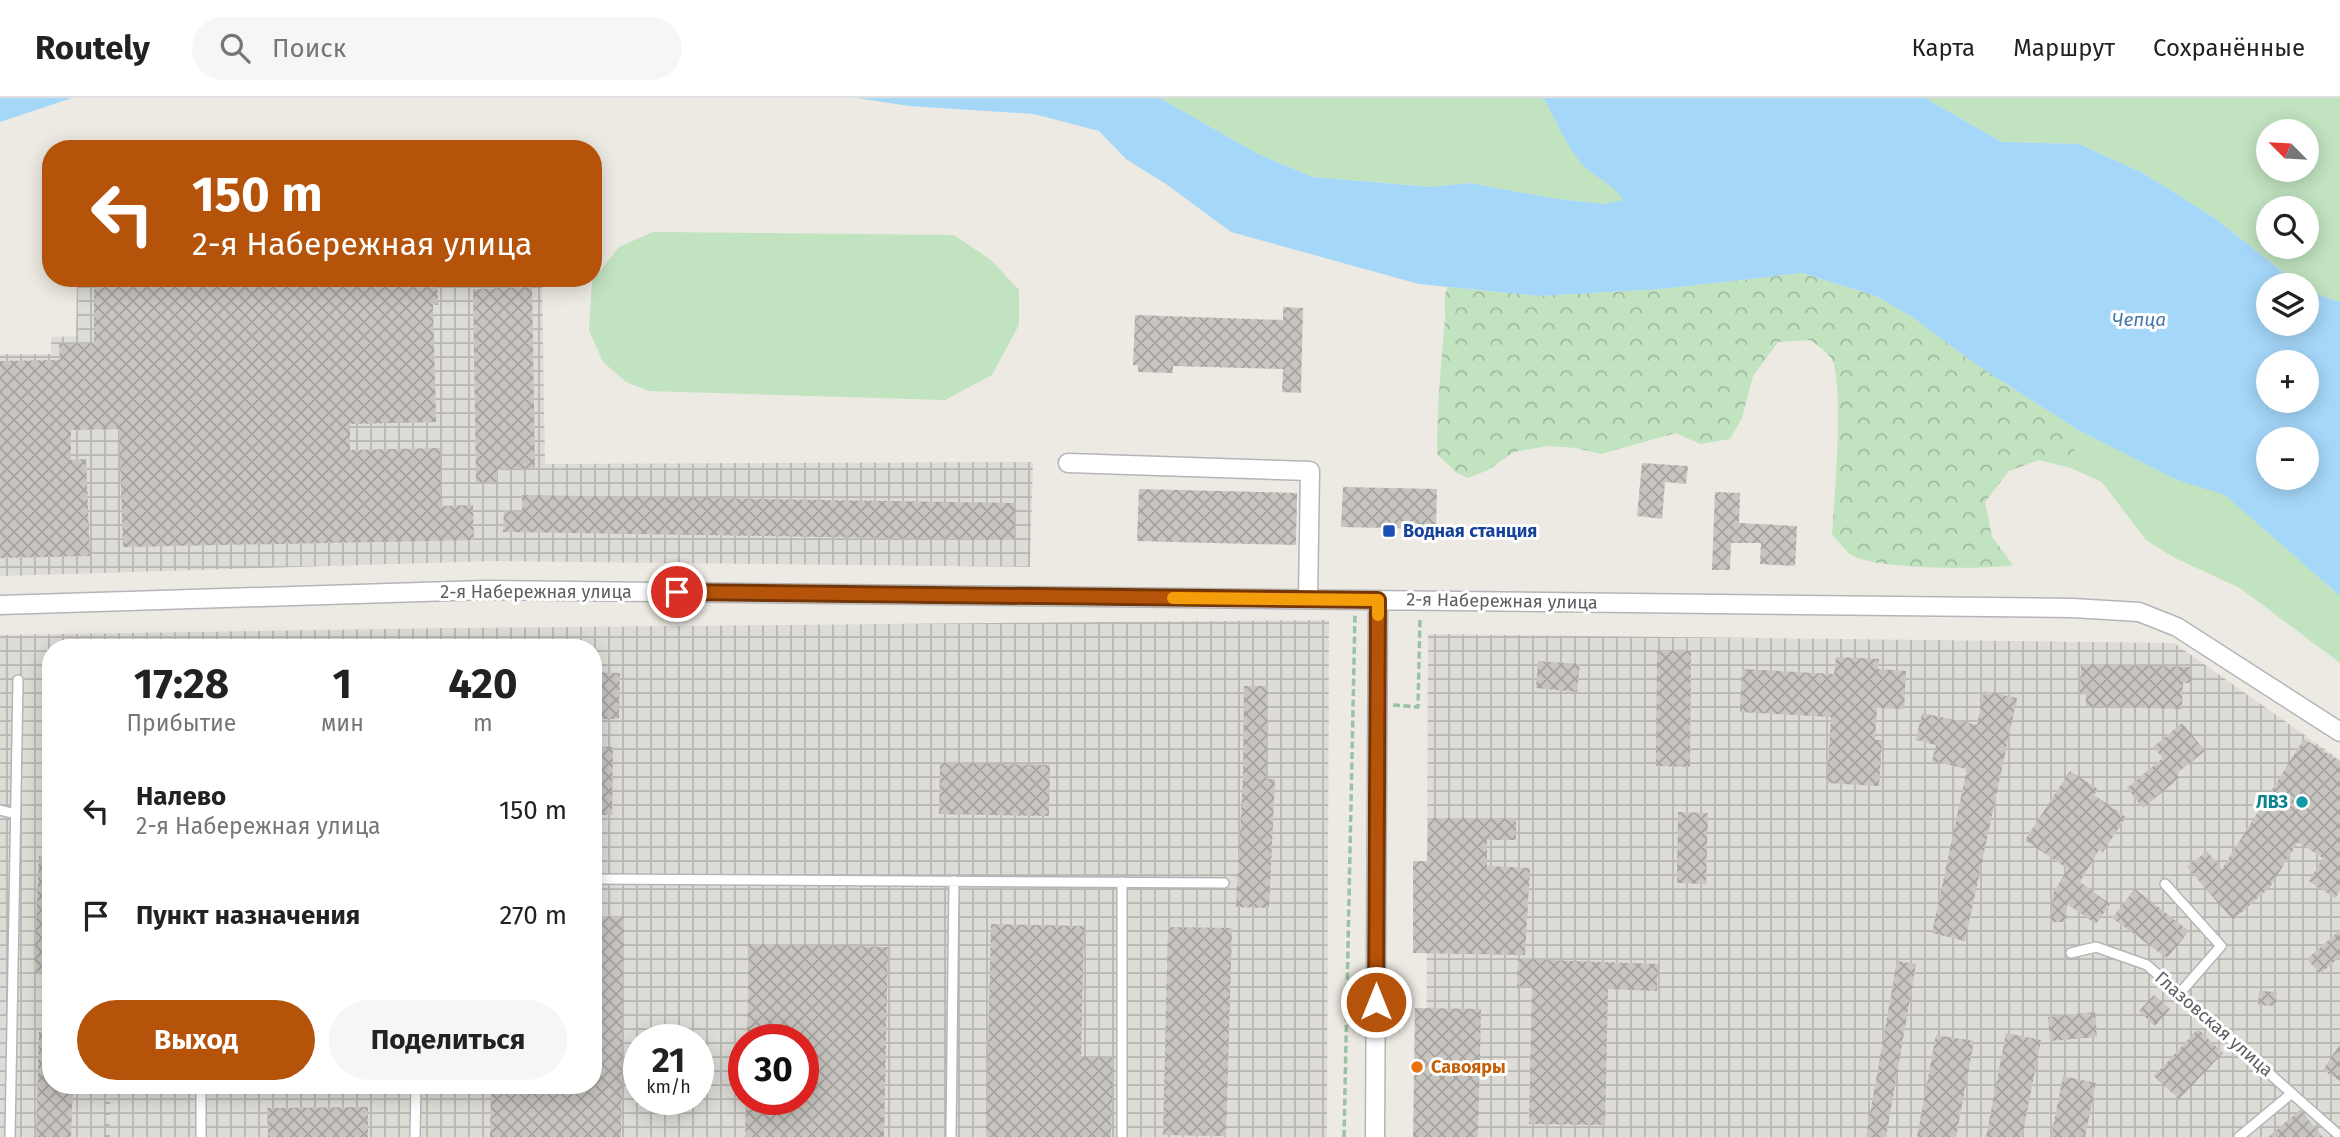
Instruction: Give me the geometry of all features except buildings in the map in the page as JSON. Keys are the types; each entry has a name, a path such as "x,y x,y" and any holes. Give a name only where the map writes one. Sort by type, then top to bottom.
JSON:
{"street":[{"path":"1068,463 1310,471 1308,599"},
{"name":"2-я Набережная улица","path":"0,605 485,590 2073,608 2139,612 2177,627 2340,732"},
{"path":"1375,1137 1378,600"}],"lane":[{"path":"10,1137 18,680"},
{"path":"0,810 16,814"},
{"path":"602,879 1224,883"},
{"path":"951,1137 954,881"},
{"path":"1122,882 1122,1137"},
{"path":"2165,884 2221,946 2179,994"},
{"name":"Глазовская улица","path":"2071,953 2095,947 2147,965 2340,1136"},
{"path":"2239,1137 2292,1093"},
{"path":"201,1094 201,1137"},
{"path":"415,1137 416,1094"}],"path":[{"path":"1344,1137 1354,614"},
{"path":"1353,703 1418,707 1420,614"}],"shaded area":[{"path":"77,287 542,287 545,464 1033,462 1030,567 494,561 0,576 0,354 51,354 51,337 76,336"},
{"path":"1329,620 1327,1137 0,1137 0,635"},
{"path":"1428,634 2174,643 2340,760 2340,1137 1426,1137"}],"green space":[{"path":"1160,98 1543,98 1585,167 1618,192 1624,200 1605,204 1558,199 1470,183 1431,187 1313,177 1256,153"},
{"path":"1925,98 2340,98 2340,302 2319,295 2319,273 2284,273 2266,259 2319,259 2319,196 2256,196 2256,251 2216,219 2143,173 2079,144 2002,142"},
{"path":"653,232 954,235 991,260 1019,290 1019,325 992,375 945,400 649,391 626,382 603,362 589,330 592,287 602,287 602,268 619,247"},
{"path":"1802,273 1876,296 1912,317 1977,365 2078,430 2071,468 2039,460 2009,471 1985,502 1992,537 2013,565 1956,568 1887,564 1855,557 1842,547 1832,534 1838,443 1835,370 1829,355 1810,340 1778,342 1753,376 1742,418 1730,439 1700,444 1676,433 1601,454 1576,448 1548,446 1514,452 1488,470 1468,478 1457,473 1437,454 1438,403 1448,287 1539,296 1662,289"},
{"path":"2078,430 2177,480 2225,494 2340,596 2340,663 2240,588 2173,557 2146,540 2102,482 2071,468"}],"water":[{"path":"0,98 72,98 0,122"},
{"name":"Чепца","path":"857,98 1160,98 1256,153 1313,177 1431,187 1470,183 1558,199 1605,204 1623,200 1615,190 1579,161 1543,98 1925,98 2002,142 2079,144 2143,173 2216,219 2256,251 2256,259 2266,259 2284,273 2256,273 2256,336 2319,336 2319,295 2340,302 2340,596 2225,495 2177,480 2078,430 1977,365 1912,317 1876,296 1802,273 1662,289 1539,296 1419,284 1231,232 1166,184 1126,159 1099,131 1034,114 909,106"}],"railway":[{"path":"107,1137 108,1094"}],"slow traffic":[{"path":"1173,598 1378,600 1378,615"}],"place":[{"name":"Водная станция","path":"1389,531"},
{"name":"ЛВЗ","path":"2302,802"},
{"name":"Савояры","path":"1417,1067"}],"route":[{"path":"677,592 1378,600 1376,1002"}]}
